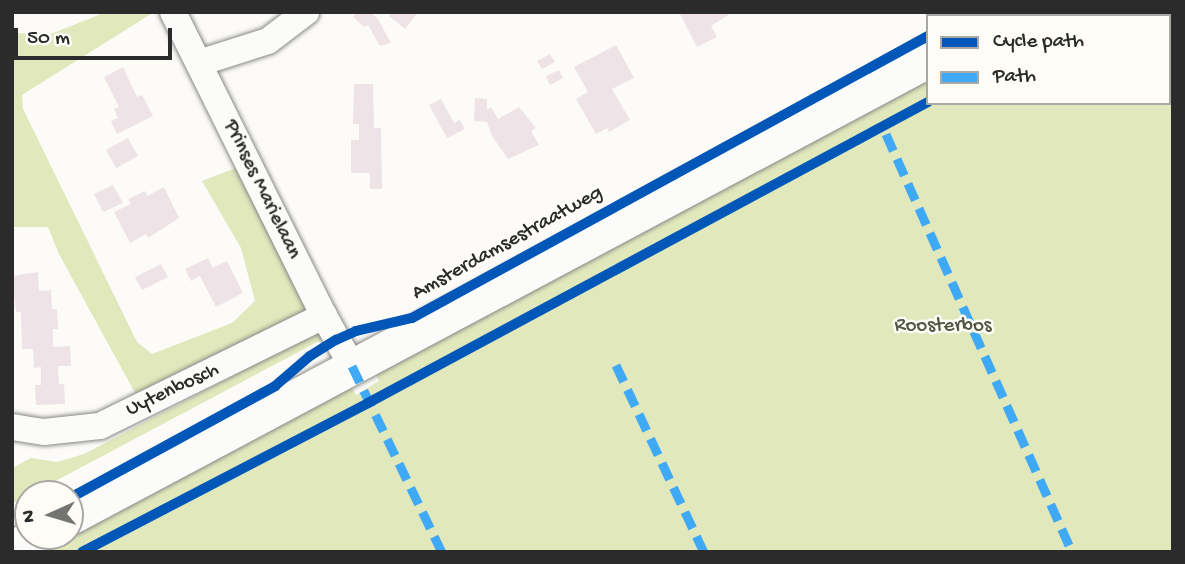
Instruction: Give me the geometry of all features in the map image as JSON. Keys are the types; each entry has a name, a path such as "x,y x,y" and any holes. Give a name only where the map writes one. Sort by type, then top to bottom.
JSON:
{"main road":[{"name":"Amsterdamsestraatweg","path":"84,510 926,61"}],"street":[{"name":"Prinses Marielaan","path":"173,12 324,316 352,366"},
{"path":"199,62 268,41 306,12"},
{"name":"Uytenbosch","path":"12,426 44,432 100,426 324,316"}],"green space":[{"path":"106,12 154,12 22,95 23,109 137,342 152,354 232,323 255,301 241,248 202,181 238,167 310,313 140,402 59,254 48,227 12,227 12,33 51,34"},
{"name":"Roosterbos","path":"1173,12 1173,552 31,552 84,550 84,522 346,378 356,395 379,381 376,374 521,291 926,73 926,105 1171,105 1171,14 1045,14"},
{"path":"319,331 323,339 57,480 14,480 12,504 12,468 31,458 57,462 84,454"}],"building":[{"path":"356,12 370,12 378,19 391,43 380,46 368,25 364,27 353,17"},
{"path":"392,12 412,12 416,15 405,29 389,16"},
{"path":"679,12 733,12 711,26 717,37 697,47"},
{"path":"616,45 634,78 612,89 630,120 609,132 607,128 596,134 576,99 588,92 574,67"},
{"path":"550,54 555,62 542,69 537,61"},
{"path":"123,67 137,97 142,95 153,116 117,134 111,121 118,118 114,109 119,107 104,77"},
{"path":"559,70 563,78 550,85 546,76"},
{"path":"354,84 373,84 374,128 381,128 382,189 370,189 370,173 351,173 351,140 359,140 359,124 353,124"},
{"path":"475,98 487,99 487,110 491,107 498,119 519,107 536,128 531,131 539,145 508,159 492,136 487,122 474,121"},
{"path":"441,99 454,123 460,120 465,129 447,138 429,105"},
{"path":"128,138 138,156 116,168 106,150"},
{"path":"113,185 123,203 103,212 94,194"},
{"path":"164,187 179,218 148,238 146,234 130,243 114,212 131,204 128,199 145,191 147,196"},
{"path":"208,258 213,268 227,261 243,293 216,307 200,276 191,281 185,269"},
{"path":"161,264 168,277 142,290 135,277"},
{"path":"38,272 39,291 51,290 52,309 57,309 58,329 53,329 53,347 70,346 71,366 58,366 59,384 64,384 65,404 36,405 35,385 41,385 41,367 34,368 33,349 22,349 21,312 16,312 12,276"}],"marked path":[{"path":"886,134 1072,552"},
{"path":"616,365 704,552"},
{"path":"352,366 442,552"}],"cycle path":[{"path":"84,490 275,386 310,356 336,340 356,331 412,318 926,37"},
{"path":"82,552 368,403 926,103"}]}
